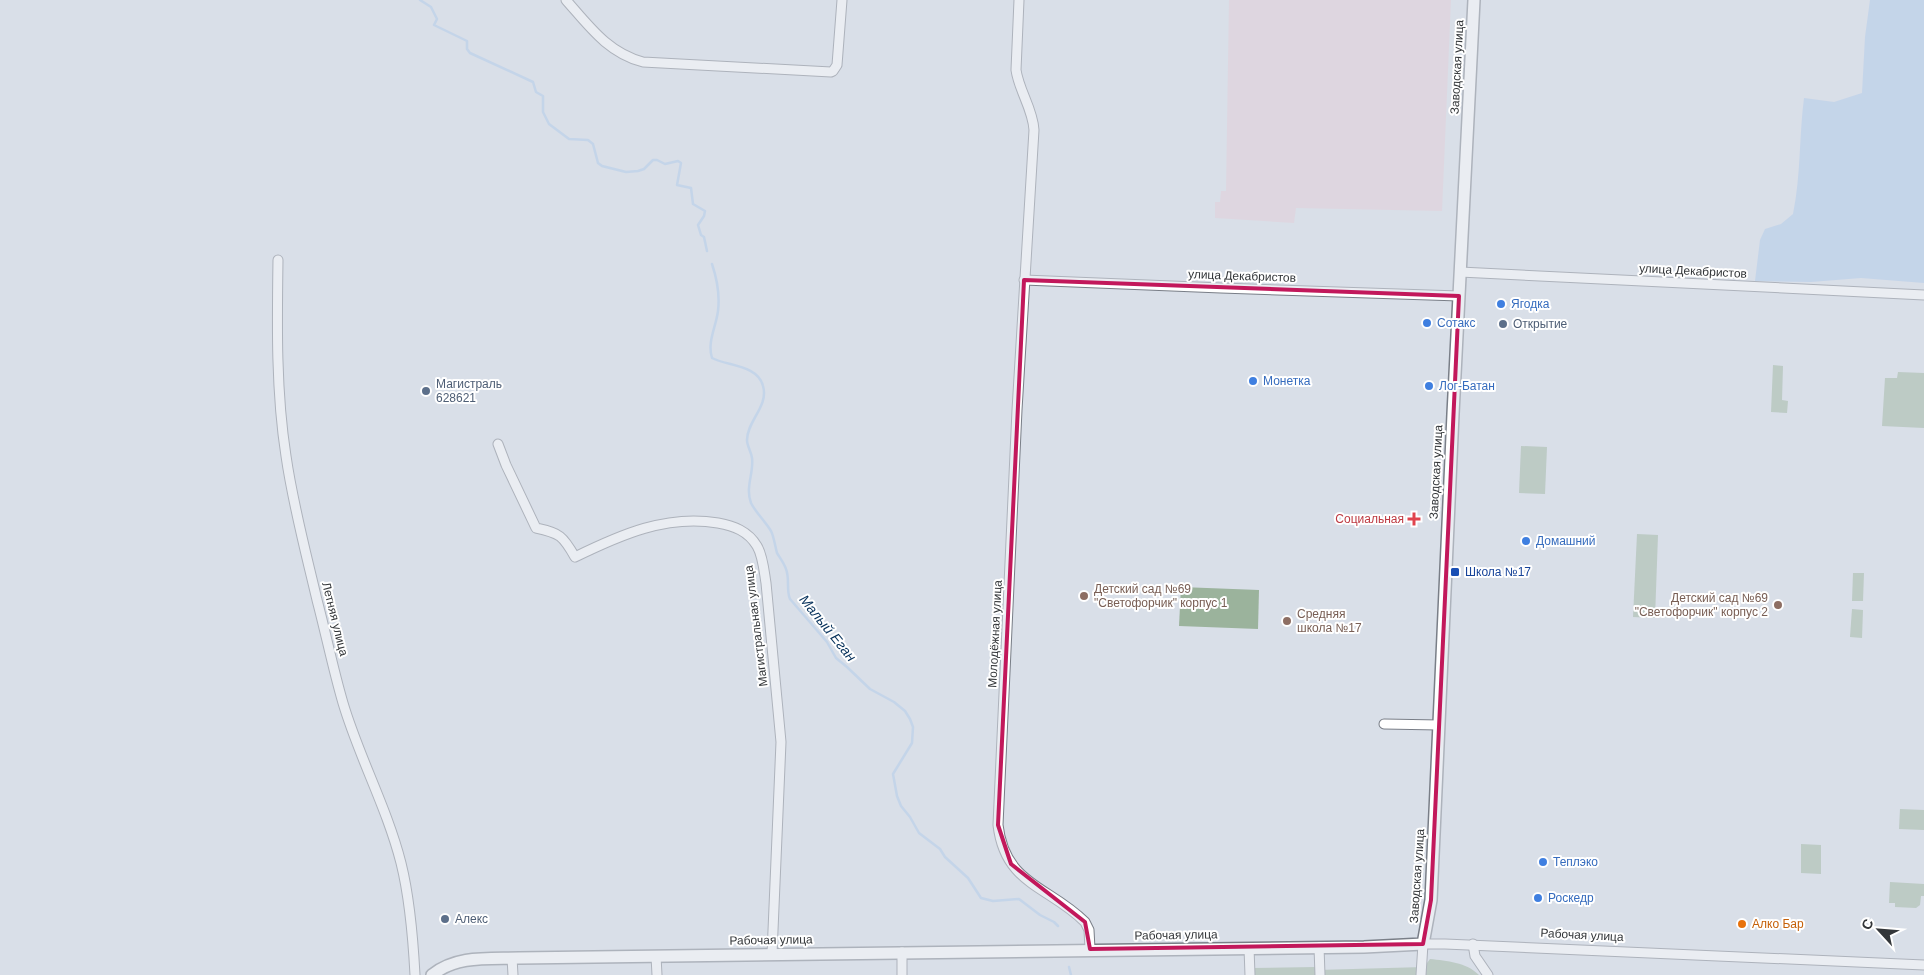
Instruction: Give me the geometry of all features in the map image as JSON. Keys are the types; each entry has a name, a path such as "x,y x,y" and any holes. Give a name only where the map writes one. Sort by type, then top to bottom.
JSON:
{"street":[{"path":"566,0 600,39 630,59 643,62 830,72 836,69 837,65 842,0"},
{"name":"Молодёжная улица","path":"1019,0 1016,70 1017,78 1034,120 1034,130 1024,280 998,825 1002,846 1010,864 1023,876 1086,922 1089,930 1090,950"},
{"name":"Заводская улица","path":"1423,944 1431,900 1474,0"},
{"name":"Летняя улица","path":"278,260 277,316 281,413 294,499 343,703 400,862 408,903 415,975"},
{"name":"улица Декабристов","path":"1460,272 1924,295"},
{"name":"улица Декабристов","path":"1024,280 1459,296"},
{"name":"Магистральная улица","path":"498,444 536,528 558,534 565,540 575,557 623,535 651,526 693,520 729,525 745,532 757,546 762,560 766,583 781,742 772,954"},
{"path":"1384,724 1439,725"},
{"path":"1421,975 1423,944"},
{"name":"Рабочая улица","path":"432,975 444,967 459,961 512,958 1423,944 1473,944 1924,965"},
{"path":"1473,944 1478,963 1488,975"},
{"path":"1319,947 1320,975"},
{"path":"1249,948 1250,975"},
{"path":"902,952 902,975"},
{"path":"656,956 657,975"},
{"path":"512,958 513,975"}],"highlighted area":[{"path":"1024,280 1459,296 1431,900 1423,944 1090,949 1085,922 1011,864 998,825"}],"shaded area":[{"path":"1229,0 1451,0 1442,211 1296,208 1294,223 1215,218 1215,202 1220,202 1221,191 1226,191"}],"green space":[{"path":"1773,365 1783,366 1782,400 1788,401 1787,413 1771,412"},
{"path":"1898,372 1924,373 1924,428 1882,426 1885,378 1897,378"},
{"path":"1521,446 1547,447 1545,494 1519,493"},
{"path":"1637,534 1658,535 1655,618 1633,617"},
{"path":"1853,573 1864,573 1863,601 1852,601"},
{"path":"1181,587 1259,590 1258,629 1179,626"},
{"path":"1852,609 1863,610 1862,638 1850,637"},
{"path":"1900,809 1924,810 1924,830 1899,829"},
{"path":"1801,844 1821,845 1821,874 1801,873"},
{"path":"1890,882 1924,884 1924,896 1921,896 1920,905 1916,908 1895,907 1895,903 1889,903"},
{"path":"1430,959 1462,965 1479,975 1253,975 1253,968 1316,967 1317,970 1424,967"}],"water":[{"path":"1870,0 1924,0 1924,283 1861,278 1811,282 1755,281 1760,240 1765,229 1781,224 1793,214 1804,98 1834,102 1862,93 1865,37"}],"waterway":[{"name":"Малый Еган","path":"420,0 431,7 437,19 434,25 467,41 467,49 470,53 533,82 536,92 543,96 543,112 549,124 569,139 588,140 593,144 598,163 602,166 626,172 644,169 653,160 665,164 678,161 681,163 677,185 691,188 693,204 705,211 698,225 701,235 704,237 707,251"},
{"name":"Малый Еган","path":"712,264 717,281 719,299 711,340 712,358 749,370 760,379 763,386 764,393 761,407 750,426 747,440 752,464 749,497 753,507 772,533 777,553 787,573 790,599 827,642 836,658 870,689 894,702 905,711 910,719 913,727 912,743 893,774 901,806 919,833 940,849 945,857 968,878 981,898 993,901 1019,899 1058,926"},
{"name":"Малый Еган","path":"1069,967 1071,975"}],"place":[{"name":"Ягодка","path":"1501,304"},
{"name":"Сотакс","path":"1427,323"},
{"name":"Открытие","path":"1503,324"},
{"name":"Монетка","path":"1253,381"},
{"name":"Лог-Батан","path":"1429,386"},
{"name":"Магистраль 628621","path":"426,391"},
{"name":"Социальная","path":"1414,519"},
{"name":"Домашний","path":"1526,541"},
{"name":"Школа №17","path":"1455,572"},
{"name":"Детский сад №69 \"Светофорчик\" корпус 1","path":"1084,596"},
{"name":"Детский сад №69 \"Светофорчик\" корпус 2","path":"1778,605"},
{"name":"Средняя школа №17","path":"1287,621"},
{"name":"Теплэко","path":"1543,862"},
{"name":"Роскедр","path":"1538,898"},
{"name":"Алекс","path":"445,919"},
{"name":"Алко Бар","path":"1742,924"}]}
